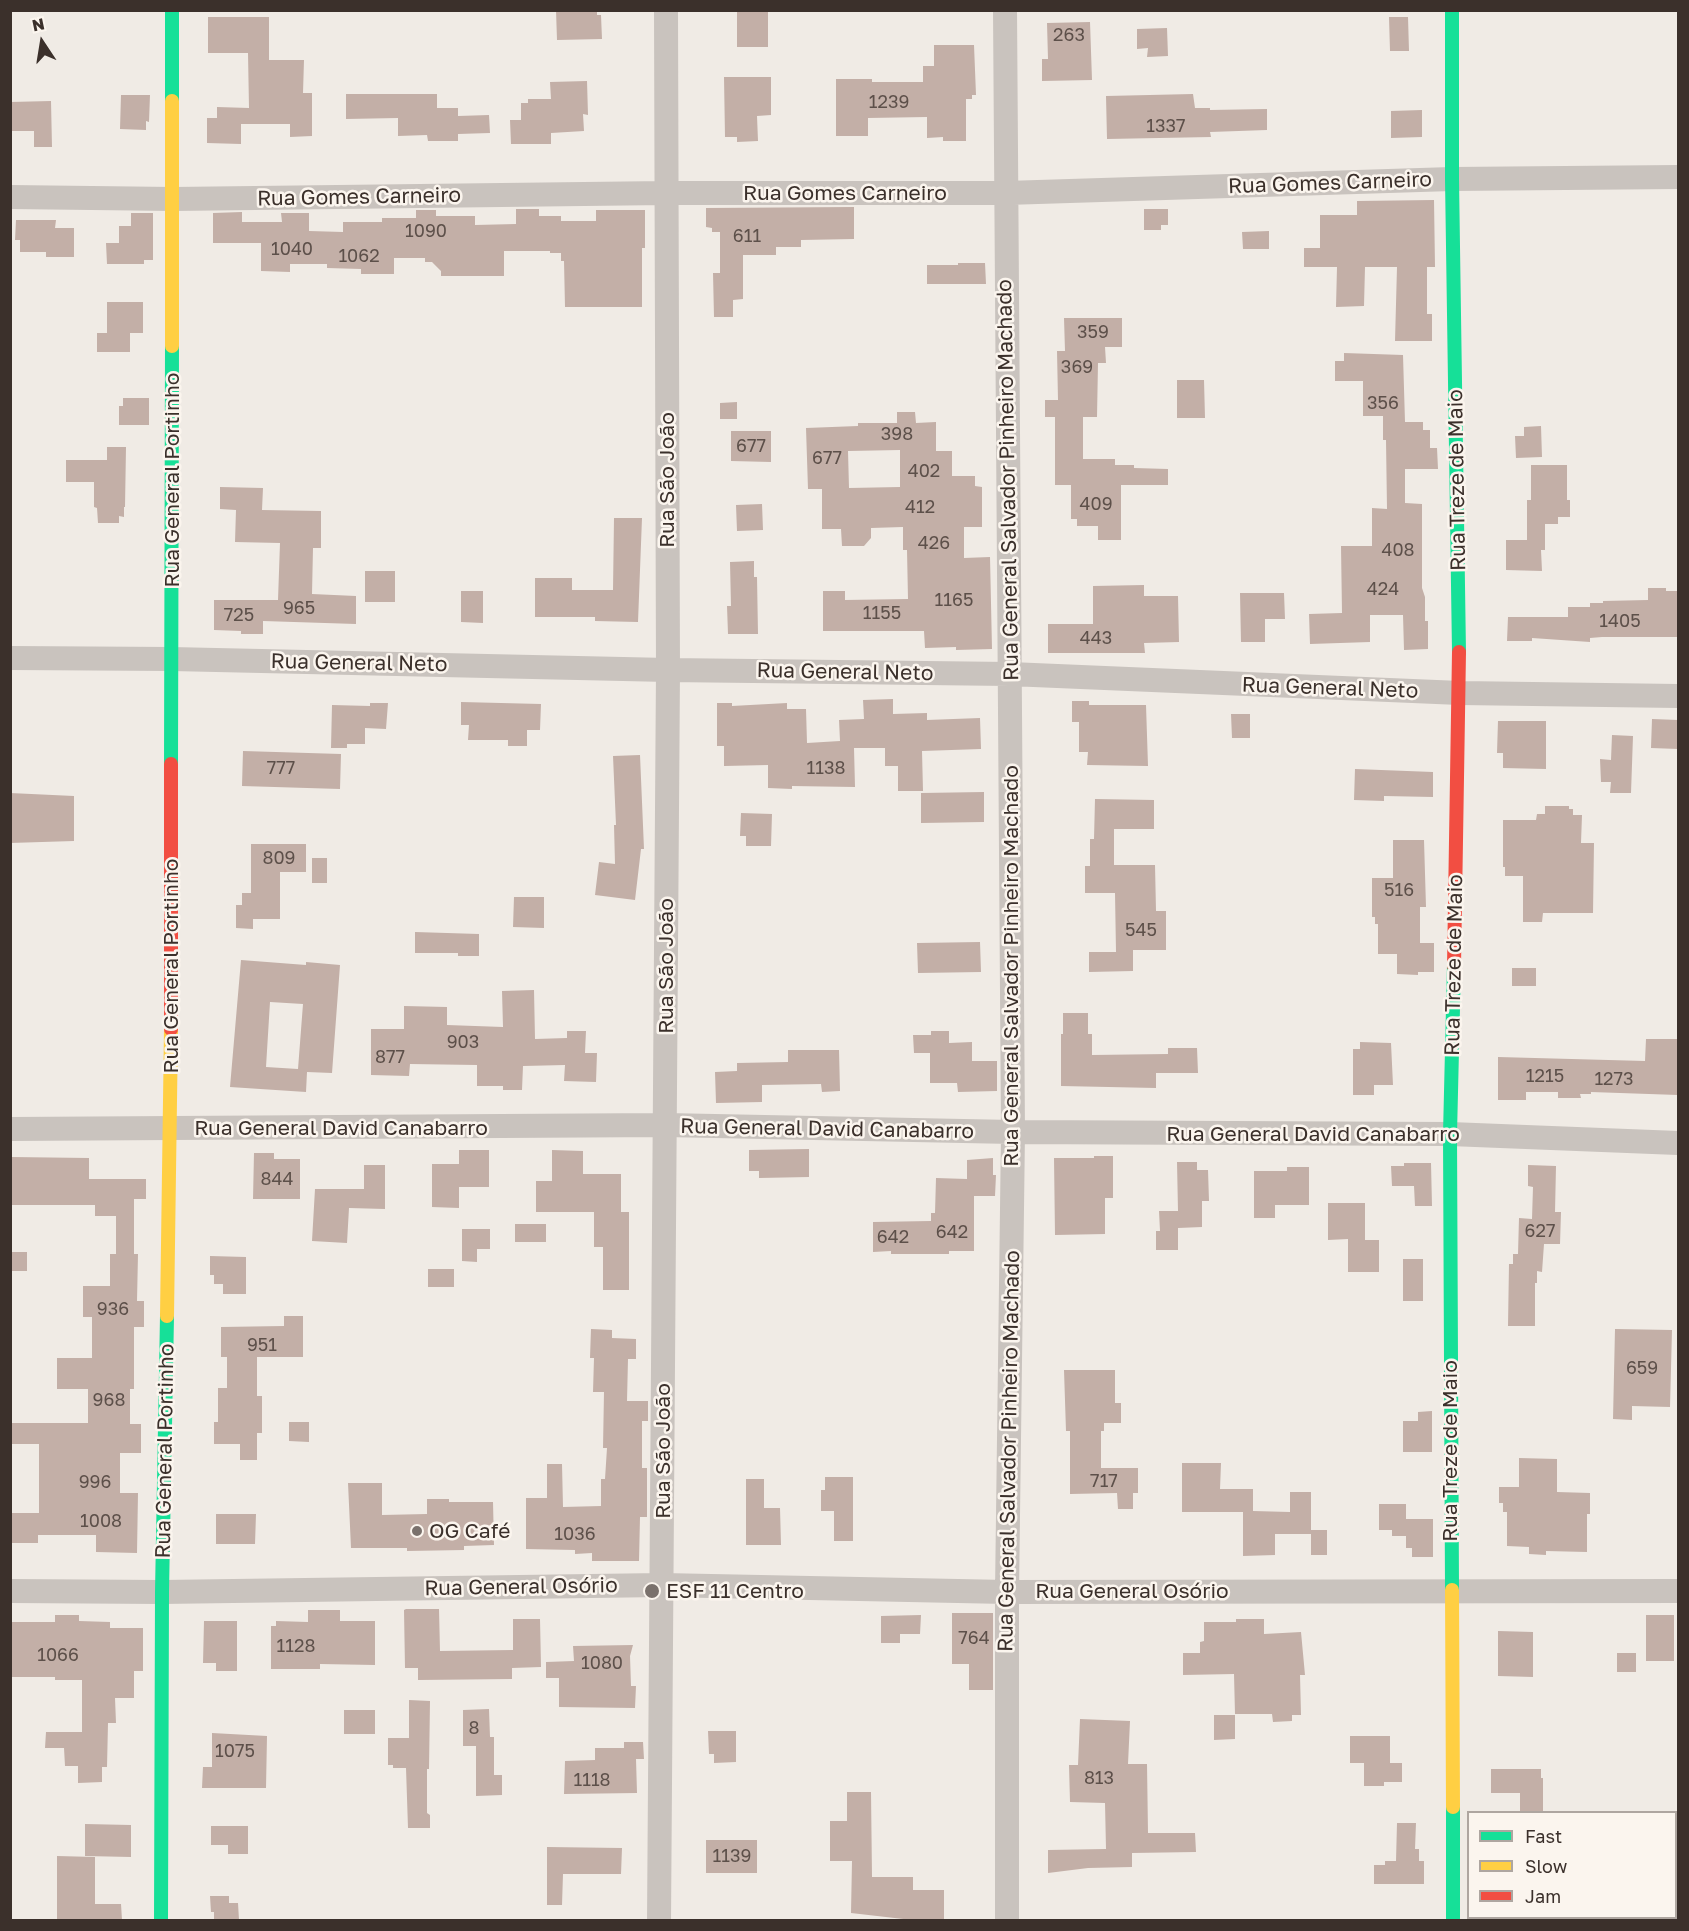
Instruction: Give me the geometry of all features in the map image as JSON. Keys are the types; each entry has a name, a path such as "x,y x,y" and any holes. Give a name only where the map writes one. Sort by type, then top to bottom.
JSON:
{"street":[{"name":"Rua General Portinho","path":"161,1920 162,1592 171,1129 172,10"},
{"name":"Rua São João","path":"659,1920 668,670 666,10"},
{"name":"Rua General Salvador Pinheiro Machado","path":"1005,10 1013,1132 1007,1592 1007,1920"},
{"name":"Rua Treze de Maio","path":"1452,10 1452,179 1460,693 1450,1134 1453,1920"},
{"name":"Rua Gomes Carneiro","path":"10,198 172,199 666,193 1006,193 1452,179 1678,177"},
{"name":"Rua General Neto","path":"10,658 1010,674 1460,693 1678,696"},
{"name":"Rua General David Canabarro","path":"10,1129 665,1125 1013,1132 1450,1134 1678,1143"},
{"name":"Rua General Osório","path":"10,1591 162,1592 662,1585 1007,1592 1678,1592"}],"building":[{"path":"556,10 597,10 597,15 601,15 602,39 557,40"},
{"path":"737,10 768,10 768,47 737,47"},
{"path":"208,17 269,17 269,60 304,60 303,93 312,93 312,136 290,137 290,124 241,124 241,144 207,143 207,118 217,118 217,107 249,108 248,53 208,53"},
{"path":"1389,17 1408,17 1409,51 1390,51"},
{"path":"1090,22 1092,80 1042,81 1042,59 1048,59 1047,23"},
{"path":"1167,28 1168,56 1147,57 1148,48 1137,49 1137,29"},
{"path":"934,45 974,45 976,95 972,95 972,99 966,99 966,141 943,141 943,137 927,138 927,117 868,118 868,136 836,136 836,79 923,82 923,66 934,66"},
{"path":"724,77 771,77 771,115 757,116 758,141 737,142 737,137 725,137"},
{"path":"587,81 588,115 583,114 584,131 551,133 551,144 511,144 510,120 521,120 521,103 528,103 528,99 551,99 550,82"},
{"path":"346,94 437,94 437,108 458,108 458,116 489,115 490,133 458,134 458,141 428,141 427,135 398,136 398,118 346,119"},
{"path":"1193,94 1195,108 1267,109 1267,130 1210,132 1211,137 1107,139 1106,96"},
{"path":"121,95 150,95 149,122 146,121 146,130 120,129"},
{"path":"51,101 52,147 34,147 34,131 10,131 10,102"},
{"path":"1422,110 1422,137 1391,138 1391,111"},
{"path":"1434,200 1435,267 1427,267 1427,314 1432,314 1432,341 1395,341 1397,267 1365,267 1364,306 1336,307 1337,267 1304,267 1304,248 1320,248 1320,215 1357,215 1357,201"},
{"path":"854,207 854,239 801,240 801,247 776,247 776,255 743,255 743,299 733,300 733,317 714,317 713,273 720,273 720,232 712,232 712,228 706,227 706,208"},
{"path":"516,209 539,209 539,216 561,216 561,221 596,221 596,210 645,210 645,248 642,248 642,307 565,307 564,261 561,261 561,253 550,253 550,251 504,251 504,276 441,276 441,271 432,262 425,262 425,258 394,258 394,274 361,274 361,269 327,268 327,264 290,264 290,272 261,271 261,243 213,243 213,213 242,212 242,222 282,222 281,213 309,213 309,231 343,232 343,222 382,222 382,218 416,218 416,210 436,210 436,216 475,216 475,225 516,224"},
{"path":"1144,209 1168,209 1168,225 1161,225 1161,230 1144,230"},
{"path":"131,213 153,213 153,260 144,260 144,264 107,264 106,243 119,243 119,226 131,226"},
{"path":"16,220 56,220 55,228 74,228 74,257 46,257 46,252 20,252 20,240 15,240"},
{"path":"1269,231 1269,249 1243,249 1242,232"},
{"path":"958,263 985,263 986,284 927,284 927,265 958,265"},
{"path":"107,302 143,302 143,333 130,333 130,352 97,352 97,333 107,333"},
{"path":"1064,318 1122,318 1122,347 1105,347 1106,363 1098,363 1097,417 1083,417 1083,459 1115,459 1115,465 1168,469 1168,485 1121,485 1121,540 1098,540 1098,526 1077,526 1077,519 1071,519 1071,485 1055,485 1055,417 1045,417 1045,400 1058,400 1057,351 1065,351"},
{"path":"1344,353 1403,355 1405,422 1423,422 1423,430 1430,430 1430,448 1437,448 1438,469 1405,469 1405,503 1422,504 1422,588 1425,597 1425,621 1428,621 1428,649 1404,650 1403,615 1370,615 1370,642 1310,644 1309,614 1342,613 1341,546 1372,546 1372,508 1387,509 1386,440 1383,440 1383,416 1363,416 1363,381 1335,381 1335,361 1344,361"},
{"path":"1177,380 1204,380 1205,418 1177,418"},
{"path":"123,398 149,398 149,425 119,425 119,406 123,406"},
{"path":"737,402 737,419 720,419 720,403"},
{"path":"897,412 915,412 916,423 936,422 936,451 952,451 952,476 975,476 975,486 982,487 982,527 964,527 964,558 990,557 992,649 925,648 924,631 823,631 823,591 845,591 845,600 908,599 907,550 903,550 903,527 871,528 871,538 864,546 842,546 841,529 822,529 822,489 808,489 806,428 858,426 858,423 897,423","holes":["900,450 900,487 849,488 848,451"]},
{"path":"1541,426 1542,457 1516,458 1515,436 1524,436 1524,427"},
{"path":"731,431 771,431 771,462 731,461"},
{"path":"107,447 126,447 125,507 124,517 119,516 119,523 98,523 97,508 94,507 94,482 66,482 66,460 107,460"},
{"path":"1531,465 1567,465 1567,500 1570,500 1570,517 1558,517 1558,524 1545,524 1545,550 1541,550 1542,571 1506,570 1506,540 1527,540 1527,500 1531,500"},
{"path":"220,487 263,488 262,510 321,511 321,548 313,548 312,594 356,596 356,624 263,621 263,634 214,630 214,600 278,600 280,543 235,542 236,510 220,509"},
{"path":"762,504 763,530 737,531 736,505"},
{"path":"614,518 642,518 638,622 595,621 595,617 535,617 535,578 572,578 572,590 613,590"},
{"path":"754,561 754,577 757,577 758,634 728,634 727,606 731,606 730,562"},
{"path":"365,571 395,571 395,602 365,602"},
{"path":"1144,585 1144,596 1178,596 1179,642 1144,643 1145,653 1048,653 1048,624 1093,624 1093,586"},
{"path":"1648,588 1678,591 1678,637 1602,637 1590,638 1590,642 1532,638 1532,641 1507,641 1508,617 1568,617 1568,607 1590,607 1590,603 1603,603 1603,601 1648,600"},
{"path":"461,591 483,591 483,623 461,622"},
{"path":"1240,593 1284,593 1285,619 1265,619 1265,642 1241,642"},
{"path":"893,699 893,714 927,713 927,720 980,718 981,749 922,751 923,791 898,791 898,766 885,766 885,748 854,748 855,787 792,786 792,789 768,788 768,765 724,766 724,746 717,746 717,703 732,703 732,706 787,703 787,709 806,709 807,743 840,741 839,720 864,719 863,700"},
{"path":"1072,701 1089,701 1089,705 1146,705 1148,766 1087,765 1088,752 1079,752 1079,722 1072,722"},
{"path":"461,702 541,704 540,730 527,730 527,746 508,746 508,740 468,740 469,725 461,725"},
{"path":"370,703 388,703 386,729 365,728 365,744 347,744 347,748 331,748 332,705 370,706"},
{"path":"1231,714 1250,714 1250,738 1232,738"},
{"path":"1652,719 1678,720 1678,749 1651,748"},
{"path":"1498,721 1546,721 1546,769 1503,768 1503,753 1497,753"},
{"path":"1612,735 1633,736 1631,793 1610,793 1611,782 1601,782 1600,759 1611,760"},
{"path":"243,751 341,754 340,789 242,786"},
{"path":"640,755 644,849 641,849 635,900 595,895 599,862 615,864 613,756"},
{"path":"1355,769 1433,772 1433,797 1384,796 1384,801 1354,800"},
{"path":"984,792 984,822 921,823 921,793"},
{"path":"10,793 74,796 74,841 10,843"},
{"path":"1095,799 1154,800 1154,829 1114,829 1114,865 1155,865 1156,911 1166,911 1166,950 1133,950 1133,971 1089,972 1089,952 1116,952 1115,893 1085,893 1085,866 1090,866 1090,839 1094,839"},
{"path":"1545,806 1569,806 1569,809 1573,809 1573,815 1582,815 1581,843 1594,843 1593,913 1543,913 1542,922 1523,922 1523,876 1505,876 1505,867 1503,867 1503,820 1536,820 1537,814 1545,814"},
{"path":"741,813 772,814 771,846 746,846 746,836 740,836"},
{"path":"1393,840 1424,840 1426,907 1420,907 1420,943 1434,943 1434,972 1418,972 1418,975 1397,974 1397,954 1378,954 1378,924 1375,924 1375,917 1372,917 1372,878 1393,878"},
{"path":"251,844 306,844 306,872 280,872 280,919 253,919 253,929 236,928 236,905 242,905 242,893 251,893"},
{"path":"312,858 327,858 327,883 312,883"},
{"path":"514,897 544,897 544,928 513,927"},
{"path":"415,932 479,934 479,956 458,956 458,953 415,953"},
{"path":"980,942 981,972 918,973 917,943"},
{"path":"241,960 340,965 332,1073 307,1072 306,1092 230,1087","holes":["270,1002 303,1004 298,1069 266,1067"]},
{"path":"1512,968 1536,968 1536,986 1512,986"},
{"path":"534,990 535,1039 567,1038 567,1031 586,1031 585,1053 597,1053 596,1082 564,1081 565,1065 523,1066 522,1090 503,1090 503,1086 477,1086 477,1065 410,1064 409,1076 371,1075 371,1029 404,1029 404,1006 447,1007 447,1025 503,1027 502,991"},
{"path":"1063,1013 1088,1013 1088,1034 1092,1034 1092,1055 1168,1054 1168,1048 1197,1048 1198,1073 1156,1073 1156,1088 1061,1086"},
{"path":"931,1031 949,1031 949,1043 972,1042 972,1061 997,1061 997,1091 958,1092 957,1083 930,1083 930,1053 914,1053 913,1035 931,1035"},
{"path":"1646,1039 1678,1039 1678,1095 1591,1092 1591,1094 1580,1094 1581,1098 1558,1098 1558,1092 1526,1092 1526,1100 1498,1100 1498,1057 1645,1061"},
{"path":"1360,1042 1391,1043 1393,1085 1374,1085 1374,1095 1353,1095 1353,1049 1360,1049"},
{"path":"788,1050 839,1050 840,1091 822,1092 821,1084 762,1085 762,1102 716,1103 715,1072 737,1071 737,1063 788,1062"},
{"path":"809,1149 809,1177 759,1178 759,1171 749,1171 749,1150"},
{"path":"459,1150 489,1150 489,1187 459,1187 459,1208 432,1207 432,1164 459,1164"},
{"path":"552,1150 583,1151 583,1174 621,1174 621,1212 629,1212 629,1290 603,1290 603,1247 594,1247 594,1212 536,1212 536,1181 552,1181"},
{"path":"254,1153 274,1153 274,1159 300,1159 300,1199 253,1199"},
{"path":"1094,1156 1113,1156 1113,1198 1105,1198 1105,1234 1055,1235 1054,1158 1094,1158"},
{"path":"11,1157 89,1158 89,1179 146,1179 146,1199 134,1199 134,1254 138,1254 137,1301 144,1301 144,1327 134,1327 134,1389 130,1389 130,1424 141,1424 141,1453 120,1453 120,1493 138,1493 137,1553 96,1552 96,1535 38,1535 38,1543 10,1543 10,1513 39,1513 39,1444 10,1444 10,1423 88,1423 88,1389 57,1389 57,1358 92,1358 92,1317 83,1317 83,1286 110,1286 110,1254 116,1254 116,1216 95,1216 95,1205 11,1205"},
{"path":"993,1158 993,1175 996,1175 995,1196 974,1196 974,1251 949,1251 949,1254 873,1252 873,1222 931,1221 931,1213 935,1213 936,1178 967,1179 967,1160"},
{"path":"1177,1162 1197,1162 1197,1170 1208,1170 1209,1201 1202,1201 1202,1227 1178,1228 1178,1250 1156,1250 1156,1231 1160,1231 1159,1211 1178,1211"},
{"path":"1404,1163 1431,1163 1432,1206 1415,1206 1414,1186 1392,1186 1391,1166 1404,1166"},
{"path":"364,1165 385,1165 385,1209 349,1208 347,1243 312,1241 315,1189 364,1189"},
{"path":"1528,1165 1556,1166 1555,1212 1561,1212 1560,1244 1544,1244 1542,1272 1537,1271 1537,1283 1535,1283 1535,1326 1508,1326 1509,1264 1513,1264 1513,1254 1518,1254 1519,1218 1532,1219 1533,1187 1528,1186"},
{"path":"1287,1167 1309,1167 1309,1205 1275,1205 1275,1218 1254,1218 1254,1171 1287,1171"},
{"path":"1328,1203 1365,1203 1365,1240 1379,1240 1379,1272 1348,1272 1348,1239 1328,1240"},
{"path":"515,1224 546,1224 546,1242 515,1242"},
{"path":"462,1229 490,1229 490,1249 477,1249 477,1262 462,1261"},
{"path":"11,1252 27,1252 27,1271 11,1271"},
{"path":"210,1256 246,1257 246,1294 223,1294 223,1284 214,1284 214,1275 210,1275"},
{"path":"1403,1259 1423,1259 1423,1301 1403,1301"},
{"path":"428,1269 454,1269 454,1287 428,1287"},
{"path":"284,1316 303,1316 303,1357 257,1357 257,1396 262,1396 262,1433 257,1433 257,1460 240,1460 240,1444 214,1444 214,1422 218,1422 218,1388 227,1388 227,1357 221,1357 221,1327 284,1326"},
{"path":"591,1329 612,1330 612,1338 636,1339 636,1359 628,1359 627,1401 648,1401 648,1421 642,1421 642,1468 647,1468 647,1517 640,1517 639,1561 592,1561 592,1553 575,1554 575,1550 526,1549 526,1498 547,1498 547,1464 562,1464 563,1507 601,1506 601,1479 605,1479 607,1448 603,1448 604,1392 593,1392 594,1358 590,1358"},
{"path":"1615,1329 1672,1330 1670,1407 1632,1406 1632,1420 1613,1419"},
{"path":"1064,1370 1115,1370 1115,1403 1121,1403 1121,1423 1104,1423 1104,1431 1101,1431 1101,1468 1138,1468 1138,1493 1133,1493 1133,1509 1118,1509 1117,1493 1070,1494 1070,1431 1066,1431"},
{"path":"1432,1411 1432,1452 1403,1452 1403,1421 1418,1421 1418,1412"},
{"path":"289,1422 309,1422 309,1442 289,1441"},
{"path":"1519,1458 1557,1459 1557,1492 1590,1493 1590,1514 1587,1514 1587,1552 1546,1551 1546,1555 1529,1554 1529,1547 1507,1546 1507,1512 1503,1512 1503,1503 1499,1503 1499,1487 1519,1487"},
{"path":"1182,1463 1221,1463 1220,1489 1253,1489 1253,1511 1290,1512 1290,1492 1311,1492 1311,1530 1327,1530 1327,1555 1311,1555 1311,1534 1275,1534 1275,1555 1243,1556 1243,1512 1182,1512"},
{"path":"825,1477 853,1477 853,1541 834,1541 834,1511 821,1511 821,1490 825,1490"},
{"path":"746,1479 764,1479 764,1508 780,1508 781,1545 746,1545"},
{"path":"348,1483 382,1483 382,1515 427,1514 427,1499 449,1499 449,1502 493,1502 494,1545 464,1546 464,1550 407,1551 407,1548 351,1548"},
{"path":"1379,1504 1406,1504 1406,1519 1433,1519 1433,1557 1412,1557 1412,1548 1406,1548 1406,1536 1392,1536 1392,1530 1379,1530"},
{"path":"216,1514 256,1514 255,1544 216,1544"},
{"path":"439,1609 440,1651 513,1650 513,1619 540,1619 541,1667 512,1668 512,1679 418,1680 418,1668 405,1668 404,1610"},
{"path":"308,1610 340,1610 340,1621 375,1621 375,1665 320,1664 320,1669 271,1669 271,1626 276,1626 276,1621 308,1622"},
{"path":"952,1613 993,1613 993,1690 969,1690 969,1664 952,1664"},
{"path":"55,1615 79,1615 79,1621 110,1622 110,1628 143,1628 143,1671 134,1671 134,1698 115,1698 116,1723 108,1723 107,1767 102,1767 102,1782 78,1783 78,1766 65,1766 64,1748 45,1748 46,1732 82,1732 82,1680 55,1680 55,1677 10,1677 10,1622 55,1622"},
{"path":"921,1615 920,1634 900,1634 900,1643 881,1643 881,1616"},
{"path":"1646,1615 1674,1615 1674,1661 1646,1661"},
{"path":"1236,1619 1264,1619 1264,1634 1301,1632 1305,1675 1300,1675 1301,1715 1292,1715 1292,1721 1273,1722 1272,1714 1235,1714 1234,1674 1183,1675 1183,1653 1200,1653 1200,1642 1204,1641 1204,1622 1236,1622"},
{"path":"204,1621 237,1621 237,1671 216,1671 216,1663 203,1663"},
{"path":"1498,1631 1533,1632 1533,1677 1498,1676"},
{"path":"633,1645 630,1656 631,1686 636,1686 635,1708 559,1707 559,1678 546,1678 546,1662 574,1661 573,1646"},
{"path":"1617,1653 1636,1653 1636,1672 1617,1672"},
{"path":"409,1700 430,1701 427,1813 430,1815 430,1828 408,1828 406,1768 393,1768 393,1765 388,1765 388,1738 409,1738"},
{"path":"489,1709 490,1737 494,1737 494,1775 502,1775 502,1795 476,1796 476,1746 463,1746 463,1710"},
{"path":"344,1710 375,1710 375,1734 344,1734"},
{"path":"1214,1715 1235,1715 1235,1739 1214,1740"},
{"path":"1080,1719 1130,1721 1128,1764 1147,1764 1148,1833 1195,1833 1196,1852 1132,1853 1132,1867 1088,1868 1048,1873 1048,1850 1106,1849 1105,1803 1070,1802 1069,1765 1078,1765"},
{"path":"708,1731 736,1731 736,1762 714,1763 714,1754 709,1754"},
{"path":"212,1733 267,1736 266,1788 202,1788 203,1767 212,1767"},
{"path":"1350,1736 1390,1736 1390,1763 1402,1763 1402,1782 1384,1782 1384,1786 1364,1786 1364,1763 1350,1763"},
{"path":"624,1742 643,1742 644,1759 636,1759 637,1793 564,1794 565,1761 595,1760 595,1748 624,1748"},
{"path":"1491,1769 1541,1769 1543,1811 1520,1811 1520,1793 1491,1793"},
{"path":"847,1792 871,1792 872,1877 913,1877 913,1890 944,1890 944,1920 912,1920 851,1913 852,1861 830,1861 830,1821 847,1821"},
{"path":"1397,1823 1416,1823 1415,1849 1419,1849 1419,1861 1424,1861 1424,1884 1374,1884 1374,1865 1385,1865 1385,1861 1396,1861"},
{"path":"85,1824 131,1825 131,1857 85,1856"},
{"path":"211,1826 248,1826 248,1854 228,1854 228,1845 211,1845"},
{"path":"706,1840 757,1840 757,1873 706,1873"},
{"path":"547,1847 622,1848 621,1874 563,1874 562,1905 547,1905"},
{"path":"57,1856 95,1857 95,1904 121,1904 122,1920 57,1920"},
{"path":"210,1896 229,1896 229,1903 238,1903 239,1920 214,1920"}],"traffic: fast":[{"path":"172,10 172,101"},
{"path":"1452,10 1452,179 1459,652"},
{"path":"171,764 172,346"},
{"path":"1452,1590 1450,1134 1454,966"},
{"path":"161,1920 162,1592 167,1316"},
{"path":"1453,1807 1453,1920"}],"traffic: slow":[{"path":"172,101 172,346"},
{"path":"167,1316 171,1029"},
{"path":"1452,1590 1453,1807"}],"traffic: jam":[{"path":"1454,966 1459,652"},
{"path":"171,764 171,1029"}],"place":[{"name":"OG Café","path":"417,1531"},
{"name":"ESF 11 Centro","path":"652,1591"}]}
